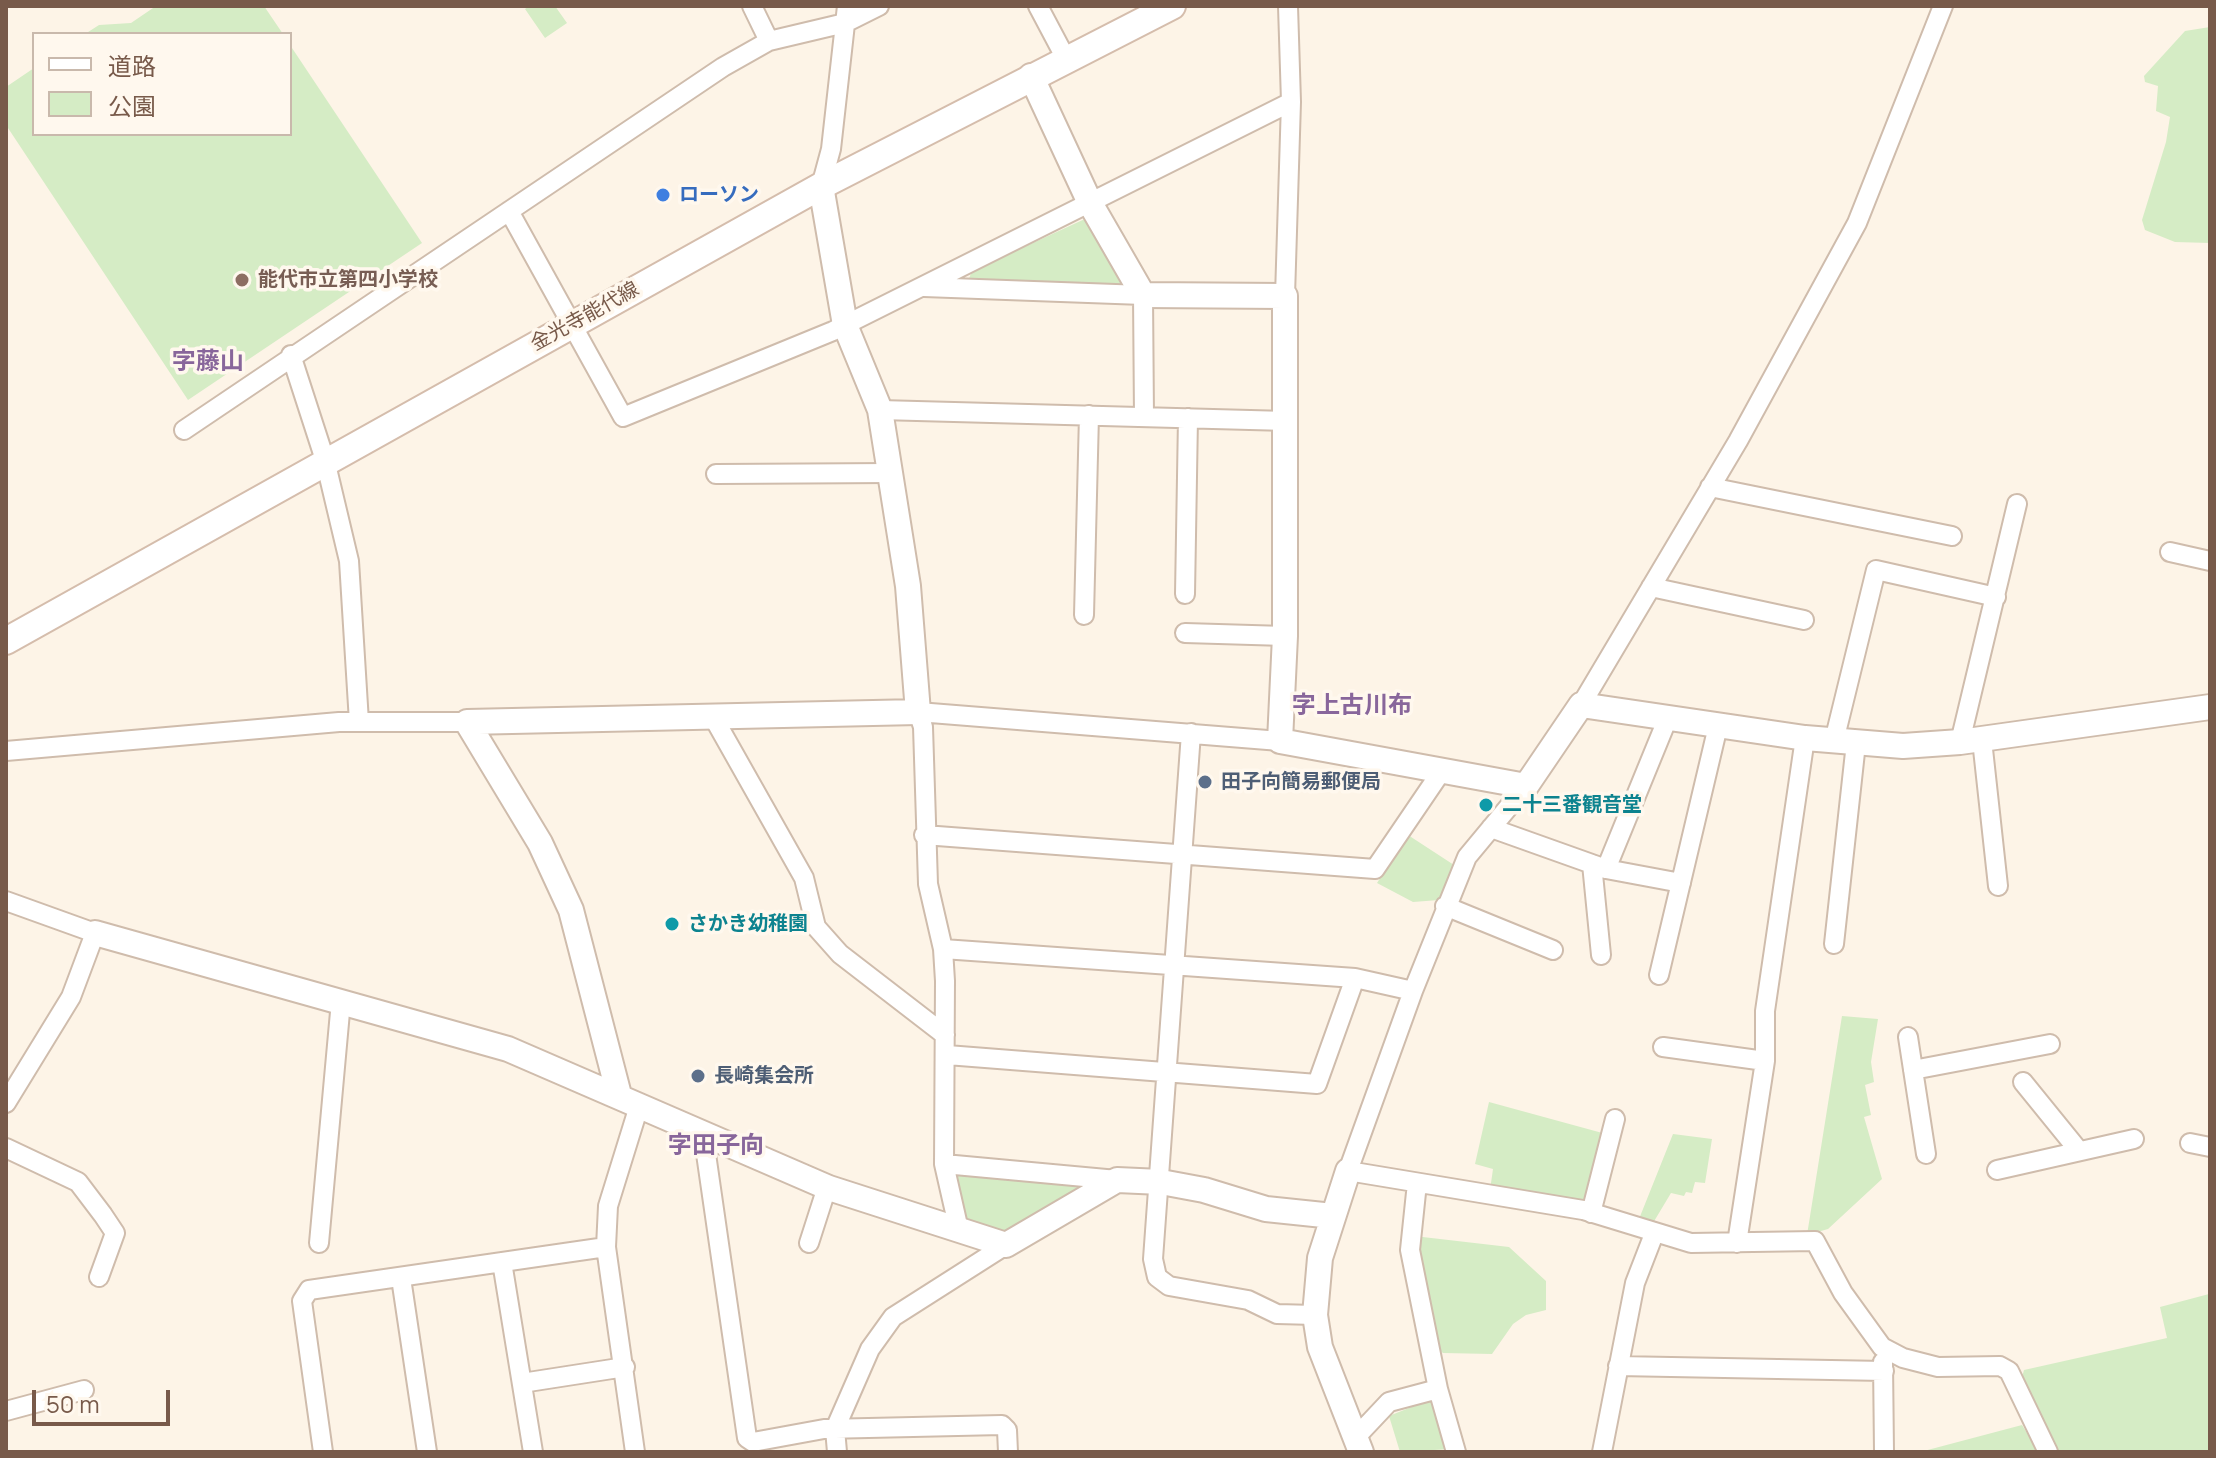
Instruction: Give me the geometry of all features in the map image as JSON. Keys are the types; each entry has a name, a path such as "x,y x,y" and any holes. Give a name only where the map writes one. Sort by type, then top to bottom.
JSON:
{"main road":[{"name":"金光寺能代線","path":"6,641 325,460 821,186 1065,57 1172,6"}],"street":[{"path":"752,6 769,41"},
{"path":"184,430 291,355 723,67 769,41 879,6"},
{"path":"1038,6 1065,57"},
{"path":"1280,741 1285,636 1285,296 1291,102 1288,6"},
{"path":"1438,1389 1389,1402 1358,1445 1339,1403 1320,1347 1315,1315 1320,1258 1413,991 1467,857 1526,786 1581,705 1710,487 1857,223 1943,6"},
{"path":"846,15 831,149 821,186 845,325 880,410 908,586 918,712 923,727 924,835 928,884 943,949 947,1055 944,1164 959,1230"},
{"path":"1031,76 1090,203 1143,295 1144,417"},
{"path":"509,211 623,417 845,325 1291,102"},
{"path":"919,287 1143,295 1285,296"},
{"path":"291,355 325,460 349,561 359,722"},
{"path":"880,410 1287,421"},
{"path":"1084,615 1089,415"},
{"path":"1185,594 1188,418"},
{"path":"716,474 892,473"},
{"path":"1710,487 1952,536"},
{"path":"1998,886 1971,741 1996,597 2017,504"},
{"path":"2170,552 2210,561"},
{"path":"1834,944 1845,742 1876,570 1996,597"},
{"path":"1651,587 1804,620"},
{"path":"1185,633 1285,636"},
{"path":"1581,705 1805,738 1903,746 1971,741 2210,707"},
{"path":"6,751 359,722 918,712 1280,741 1526,786"},
{"path":"712,715 804,878 816,927 840,954 945,1035"},
{"path":"1601,955 1599,866 1667,720"},
{"path":"467,722 540,843 571,910 629,1100 608,1206 606,1247 635,1452"},
{"path":"1659,975 1718,726"},
{"path":"1191,733 1173,966 1161,1182 1153,1259 1157,1277 1169,1286 1248,1300 1277,1314 1315,1315"},
{"path":"1737,1243 1765,1061 1765,1011 1805,738"},
{"path":"924,835 1375,869 1443,769"},
{"path":"1491,828 1599,866 1681,883"},
{"path":"6,901 95,933 508,1049 827,1187 1006,1245"},
{"path":"1445,906 1553,950"},
{"path":"6,1103 71,997 95,933"},
{"path":"943,949 1355,978 1413,991"},
{"path":"947,1055 1317,1084 1355,978"},
{"path":"319,1243 341,1001"},
{"path":"1908,1037 1926,1154"},
{"path":"1913,1070 2050,1044"},
{"path":"1663,1047 1765,1061"},
{"path":"2023,1082 2079,1151"},
{"path":"1591,1213 1615,1119"},
{"path":"703,1133 747,1438 753,1442 835,1429 1002,1425 1007,1430 1008,1452"},
{"path":"1997,1170 2134,1139"},
{"path":"2190,1143 2210,1147"},
{"path":"6,1148 78,1182 103,1215 115,1233 99,1277"},
{"path":"944,1164 1161,1182 1204,1190 1266,1209 1333,1216"},
{"path":"1348,1171 1591,1213 1691,1243 1815,1241 1843,1293 1882,1347 1903,1358 1938,1367 2000,1366 2009,1371 2048,1452"},
{"path":"837,1452 835,1429 870,1349 893,1317 1006,1245 1117,1180"},
{"path":"1417,1183 1410,1250 1438,1389 1456,1452"},
{"path":"809,1243 827,1187"},
{"path":"1602,1452 1635,1283 1654,1234"},
{"path":"323,1452 302,1301 309,1290 606,1247"},
{"path":"502,1262 533,1452"},
{"path":"401,1278 427,1452"},
{"path":"1882,1347 1884,1452"},
{"path":"1618,1366 1884,1371"},
{"path":"522,1383 625,1367"},
{"path":"6,1411 84,1390"}],"green space":[{"path":"156,6 264,6 282,32 88,32 99,25 131,23"},
{"path":"529,6 555,6 567,23 545,38 525,9"},
{"path":"2210,27 2210,243 2175,242 2145,230 2142,220 2166,142 2170,117 2156,111 2158,86 2145,82 2144,76 2185,31"},
{"path":"292,48 422,243 188,400 6,125 6,87 32,69 32,136 292,136"},
{"path":"1087,218 1096,228 1122,284 968,281 972,271"},
{"path":"1408,835 1454,865 1439,900 1413,902 1377,883"},
{"path":"1842,1016 1878,1019 1871,1062 1874,1082 1865,1085 1871,1115 1864,1117 1882,1179 1828,1229 1807,1235"},
{"path":"1489,1102 1606,1134 1586,1202 1490,1190 1493,1169 1475,1164"},
{"path":"1673,1134 1712,1139 1705,1183 1695,1182 1692,1193 1686,1192 1684,1196 1671,1193 1653,1223 1639,1219"},
{"path":"957,1171 1088,1183 1087,1188 1002,1233 963,1223 953,1181"},
{"path":"1414,1236 1509,1247 1546,1281 1546,1310 1526,1315 1513,1324 1492,1354 1443,1353 1436,1347"},
{"path":"2209,1294 2210,1452 2055,1452 2021,1381 2024,1370 2167,1338 2160,1307"},
{"path":"1434,1398 1451,1449 1400,1452 1389,1416"},
{"path":"2022,1425 2039,1452 1920,1452"}],"place":[{"name":"ローソン","path":"663,195"},
{"name":"能代市立第四小学校","path":"242,280"},
{"name":"田子向簡易郵便局","path":"1205,782"},
{"name":"二十三番観音堂","path":"1486,805"},
{"name":"さかき幼稚園","path":"672,924"},
{"name":"長崎集会所","path":"698,1076"}],"district":[{"name":"字藤山","path":"208,362"},
{"name":"字上古川布","path":"1352,706"},
{"name":"字田子向","path":"716,1146"}]}
